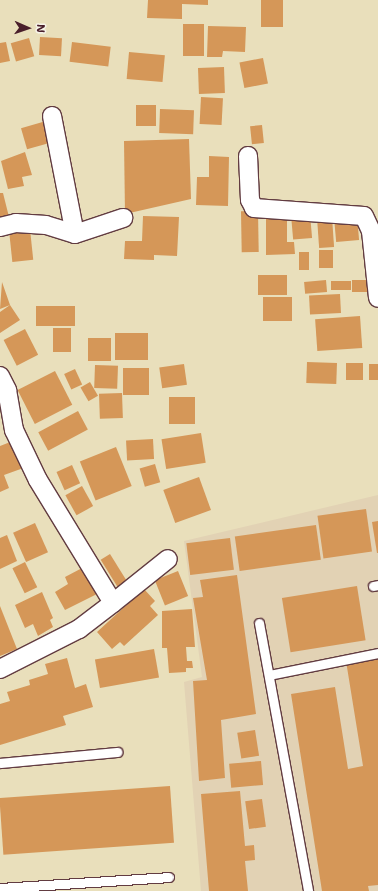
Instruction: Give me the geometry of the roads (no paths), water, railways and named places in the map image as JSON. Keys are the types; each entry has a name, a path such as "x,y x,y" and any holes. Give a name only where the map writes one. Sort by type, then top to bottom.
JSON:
{"street":[{"path":"52,116 75,234"},
{"path":"248,156 250,200 254,208 356,213 368,220 378,298"},
{"path":"0,227 16,223 46,225 75,234 123,218"},
{"path":"0,376 7,390 14,430 38,480 113,602"},
{"path":"0,669 79,629 168,559"}],"lane":[{"path":"259,623 308,891"},
{"path":"269,675 378,653"},
{"path":"0,763 117,752"},
{"path":"0,888 169,877"}]}
